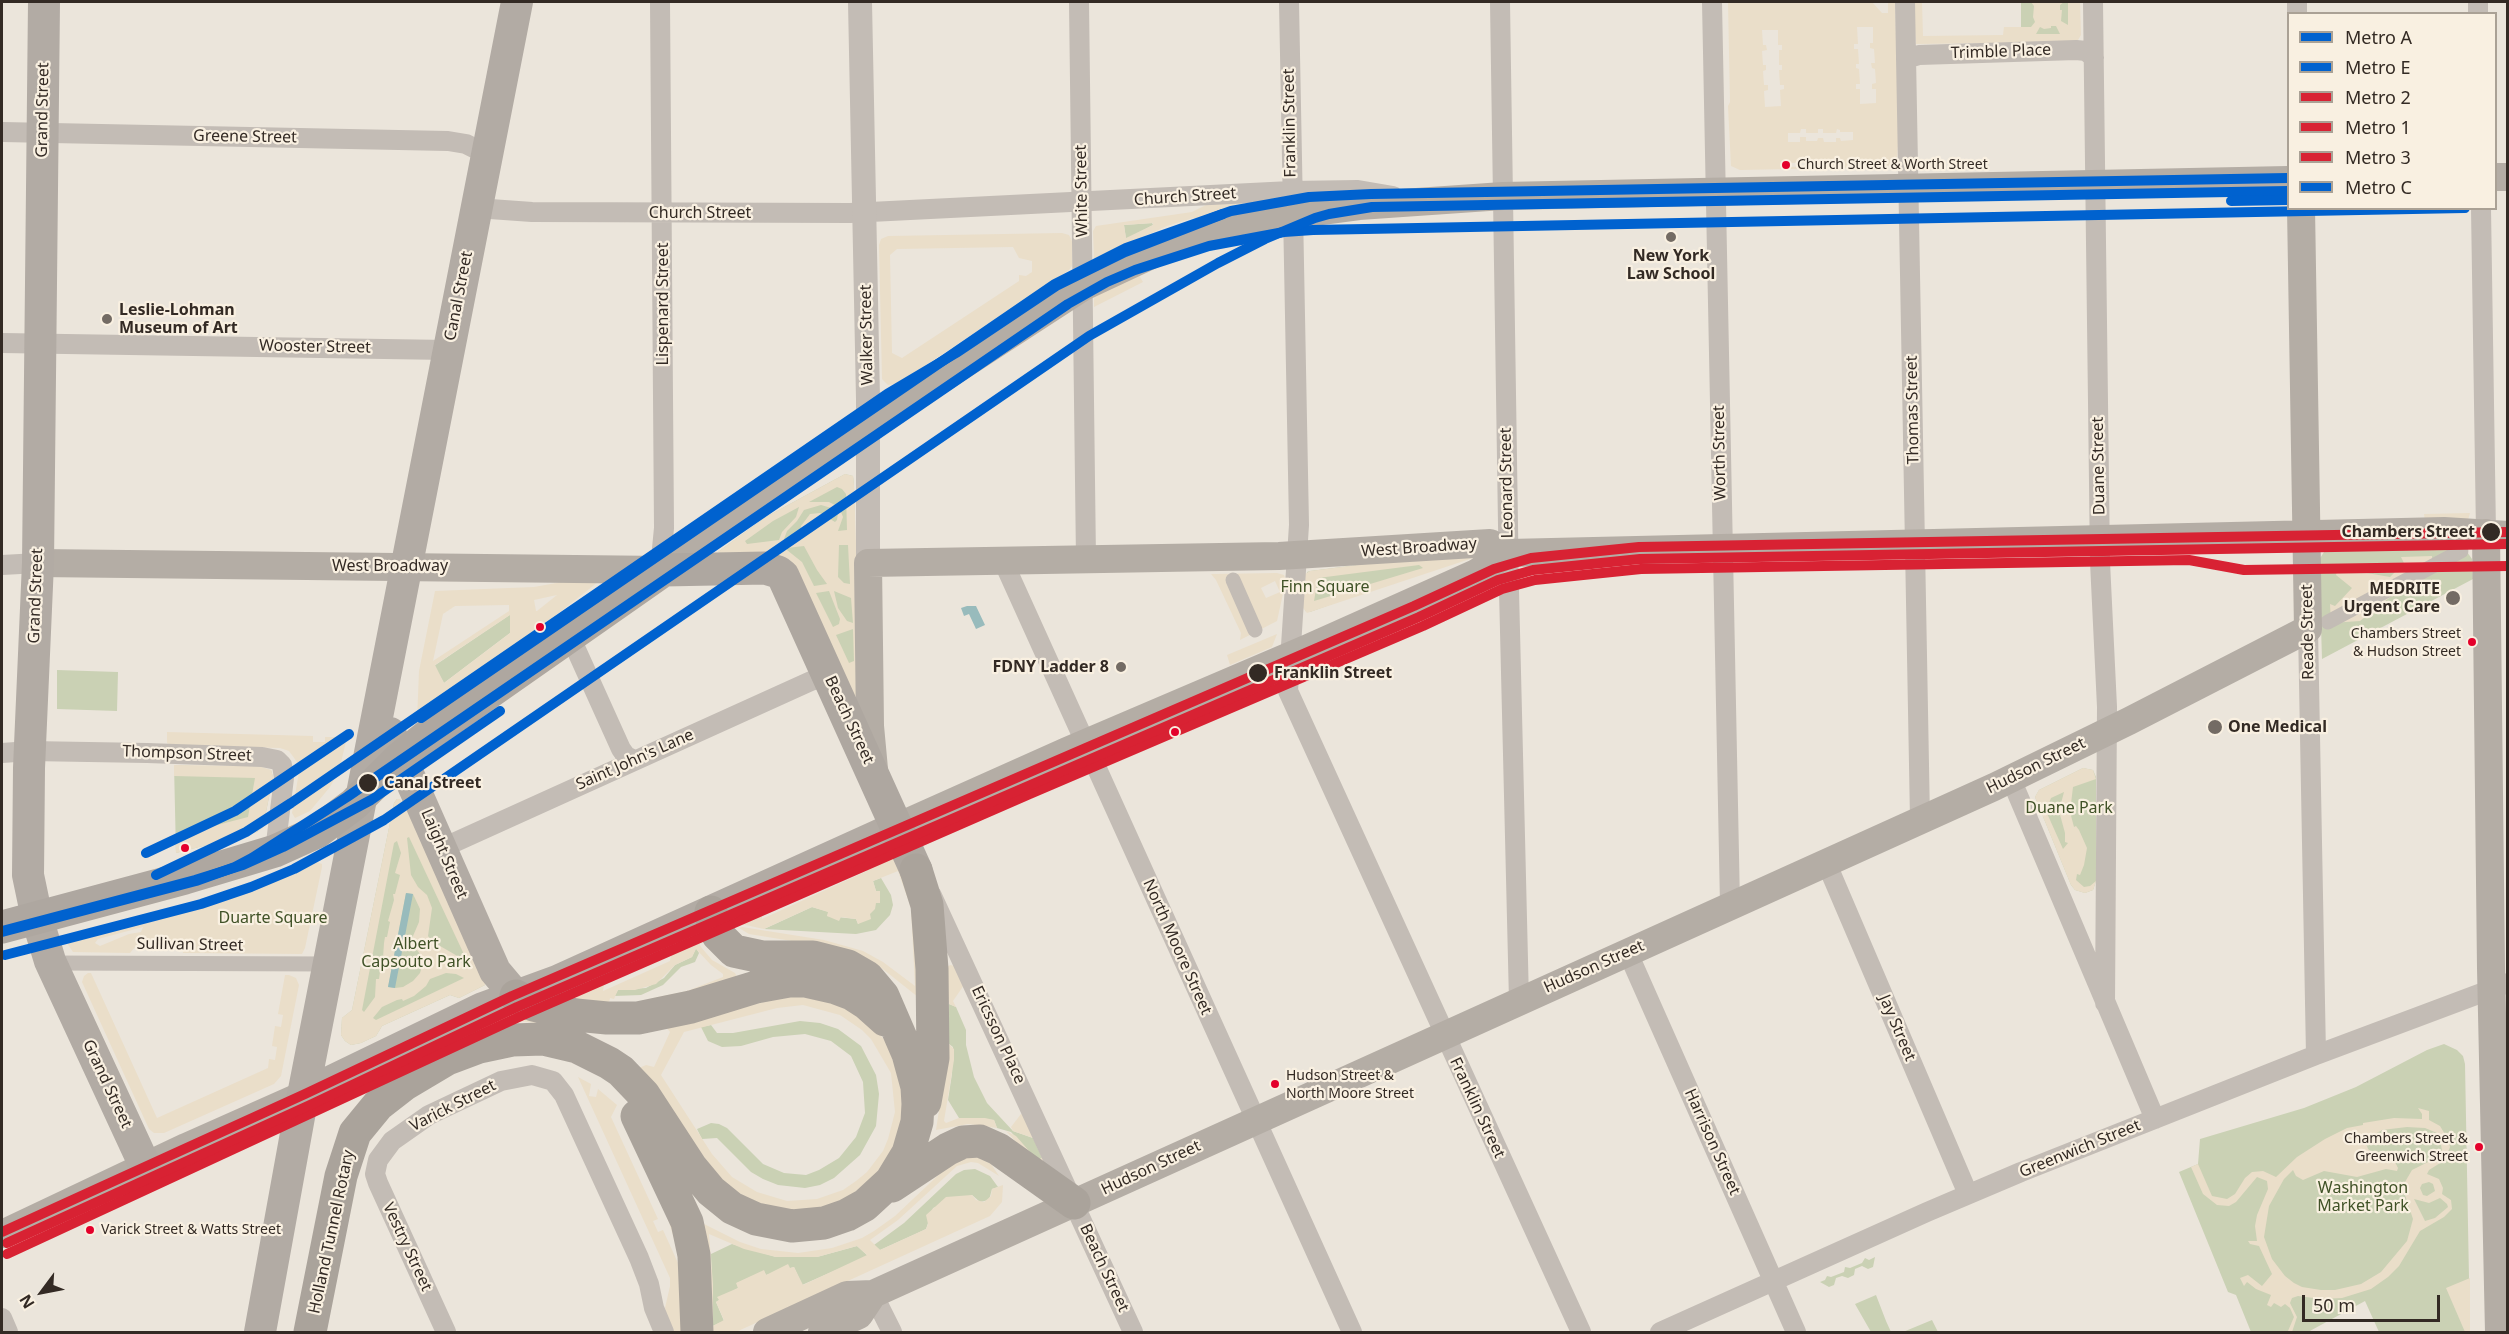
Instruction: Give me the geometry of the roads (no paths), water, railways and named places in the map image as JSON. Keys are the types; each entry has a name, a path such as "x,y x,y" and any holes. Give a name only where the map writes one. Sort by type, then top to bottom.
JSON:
{"highway":[{"name":"West Broadway","path":"664,570 765,568 778,572"},
{"path":"2,927 275,851 317,832 339,817 401,758 441,726 664,570"},
{"name":"Beach Street","path":"778,572 786,581 916,870"},
{"path":"916,870 929,920 934,1041 928,1091 917,1122"},
{"path":"711,912 713,925 718,935 734,951 751,956 824,959 858,970 883,996 908,1054"},
{"path":"516,996 533,1005 576,1015 638,1018 673,1012 764,985 805,981 836,988 866,1003 889,1025 908,1054"},
{"name":"Holland Tunnel Rotary","path":"310,1332 345,1161 355,1133 370,1113 392,1094 420,1074 447,1059 479,1047 527,1039 562,1042 578,1047 609,1063 634,1083 655,1109 700,1180 721,1200 738,1211 769,1223 803,1226 835,1220 865,1205 883,1190 898,1172 908,1152 917,1122 916,1087 908,1054"},
{"path":"578,1047 604,1072 636,1115 682,1209 691,1236 694,1255 697,1332"},
{"path":"865,1205 948,1149 971,1141 989,1144 998,1149 1074,1203"}],"main road":[{"name":"Grand Street","path":"44,2 38,563 16,752 28,874 37,918 51,963 145,1166"},
{"name":"Canal Street","path":"260,1332 303,1095 517,2"},
{"path":"664,570 728,518 1083,287 1140,258 1205,234 1242,224 1292,203 1408,202 1503,196 1715,191 2287,180"},
{"name":"Reade Street","path":"2301,210 2307,534 2318,625"},
{"name":"West Broadway","path":"868,563 1297,555 1490,543 1509,553 1722,546 2444,531 2497,534"},
{"path":"2497,534 2500,986 2499,1332"},
{"path":"2,1234 303,1095 473,1013 550,984 897,826 1289,657 1476,573 1509,553"},
{"name":"West Broadway","path":"38,563 664,570"},
{"name":"Walker Street","path":"868,563 870,717 875,777"},
{"name":"Hudson Street","path":"767,1332 847,1295 873,1294 2011,778 2318,625"},
{"name":"Laight Street","path":"379,707 498,976 516,996"},
{"name":"Hudson Street","path":"822,1332 859,1315 873,1294"}],"street":[{"name":"Lispenard Street","path":"660,2 664,528 661,559 664,570"},
{"name":"Walker Street","path":"860,2 865,212 868,563"},
{"name":"White Street","path":"1079,2 1086,560"},
{"name":"Franklin Street","path":"1288,2 1299,512 1287,686 1290,698 1581,1332"},
{"name":"Leonard Street","path":"1500,2 1519,1001"},
{"name":"Worth Street","path":"1712,2 1730,905"},
{"name":"Thomas Street","path":"1905,2 1920,819"},
{"name":"Duane Street","path":"2093,2 2100,539 2107,732 2105,1003"},
{"name":"Trimble Place","path":"1906,59 1916,55 2076,50 2086,51 2094,58"},
{"name":"Greene Street","path":"2,132 448,141 466,144 486,154"},
{"name":"Church Street","path":"476,208 516,212 865,212 1082,203 1292,203"},
{"path":"2481,210 2497,534"},
{"name":"Wooster Street","path":"2,343 448,350"},
{"name":"Hudson Street","path":"2318,625 2461,551"},
{"name":"North Moore Street","path":"1003,561 1352,1332"},
{"name":"West Broadway","path":"2,565 38,563"},
{"path":"1233,580 1255,630"},
{"name":"Reade Street","path":"2316,1055 2318,625"},
{"path":"570,636 621,749 626,756 634,760"},
{"name":"Saint John's Lane","path":"440,849 816,679 826,679 831,682"},
{"name":"Thompson Street","path":"16,752 147,753 262,757 277,760 282,765 284,777 275,851"},
{"name":"Duane Street","path":"2011,778 2155,1119"},
{"name":"Jay Street","path":"1826,862 1968,1194"},
{"name":"Ericsson Place","path":"916,870 944,918 1074,1203"},
{"name":"Harrison Street","path":"1628,952 1796,1332"},
{"name":"Sullivan Street","path":"51,963 329,964"},
{"name":"Greenwich Street","path":"1660,1332 1968,1194 2316,1055 2500,986"},
{"name":"Varick Street","path":"378,1160 386,1147 403,1132 443,1107 501,1081 523,1075 540,1076 553,1081 564,1095 639,1258 664,1332"},
{"name":"Vestry Street","path":"378,1160 375,1174 378,1183 446,1332"},
{"name":"Beach Street","path":"1074,1203 1133,1332"},
{"path":"873,1294 892,1332"},
{"path":"2,1317 8,1332"}],"water":[{"path":"976,606 985,625 976,629 969,614 964,616 961,608"},
{"path":"406,893 413,894 395,988 388,987"}],"metro line":[{"name":"C","path":"421,718 1055,284 1126,248 1231,211 1309,197 1371,194 2287,178"},
{"name":"E","path":"5,955 201,904 251,887 294,869 384,820 1089,336 1218,263 1265,239 1315,218 1372,207 2287,191"},
{"name":"C","path":"2231,201 2287,200"},
{"name":"A","path":"2,932 196,881 235,867 252,858 347,797 1068,304 1107,282 1135,270 1209,246 1284,232 1313,230 2360,210"},
{"name":"E","path":"156,875 246,832 291,803 887,394 956,353 1056,286 1125,252 1223,214"},
{"name":"2","path":"2,1232 305,1094 512,996 1414,606 1494,569 1531,558 1639,547 2508,532"},
{"name":"3","path":"7,1243 310,1105 517,1007 1419,617 1498,580 1533,570 1640,559 2508,544"},
{"name":"1","path":"7,1254 521,1016 1423,626 1502,589 1535,580 1641,569 2189,560 2244,570 2508,566"},
{"name":"C","path":"2,931 243,865 283,847 371,800 500,711"},
{"name":"C","path":"146,853 235,811 349,734"}],"place":[{"name":"Church Street & Worth Street","path":"1786,165"},
{"name":"New York Law School","path":"1671,237"},
{"name":"Leslie-Lohman Museum of Art","path":"107,319"},
{"name":"Chambers Street","path":"2491,532"},
{"name":"MEDRITE Urgent Care","path":"2453,598"},
{"name":"Chambers Street & Hudson Street","path":"2472,642"},
{"name":"FDNY Ladder 8","path":"1121,667"},
{"name":"Franklin Street","path":"1258,673"},
{"name":"One Medical","path":"2215,727"},
{"name":"Canal Street","path":"368,783"},
{"name":"Hudson Street & North Moore Street","path":"1275,1084"},
{"name":"Chambers Street & Greenwich Street","path":"2479,1147"},
{"name":"Varick Street & Watts Street","path":"90,1230"}],"park label":[{"name":"Finn Square","path":"1325,587"},
{"name":"Duane Park","path":"2069,808"},
{"name":"Duarte Square","path":"273,918"},
{"name":"Albert Capsouto Park","path":"416,953"},
{"name":"Washington Market Park","path":"2363,1197"}]}
